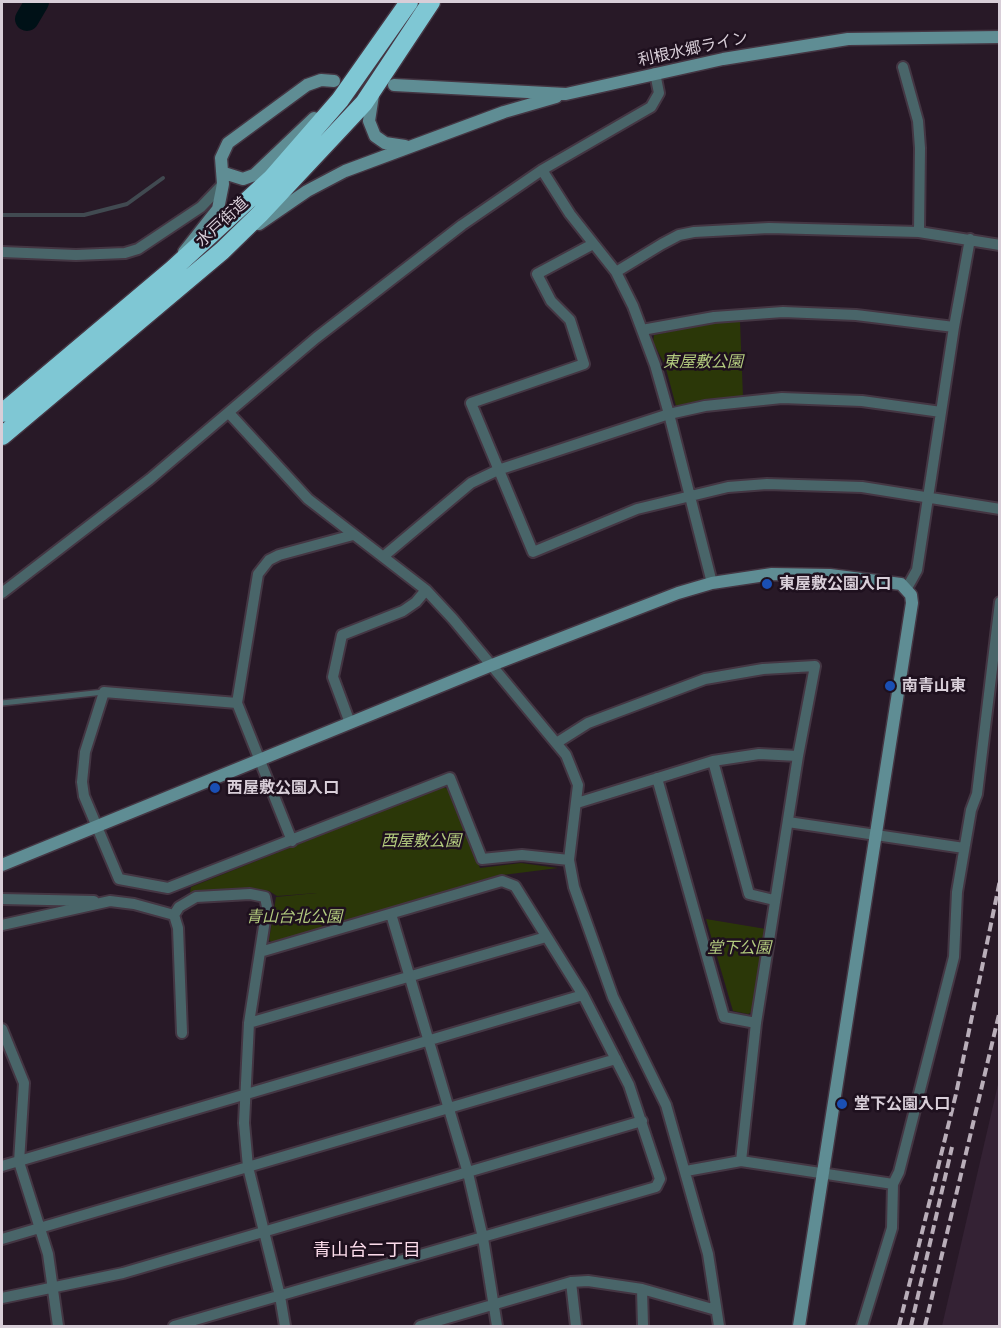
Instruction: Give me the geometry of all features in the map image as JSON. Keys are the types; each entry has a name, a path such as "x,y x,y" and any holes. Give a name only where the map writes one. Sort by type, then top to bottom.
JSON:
{"highway":[{"name":"水戸街道","path":"2,413 173,268 272,178 340,100 409,2"},
{"name":"水戸街道","path":"2,436 222,251 303,170 375,88 431,2"}],"street":[{"name":"利根水郷ライン","path":"394,86 566,94 655,73 793,46 848,39 999,37"},
{"path":"903,67 918,121 919,232"},
{"path":"2,593 150,479 411,263 542,170 651,107 659,93 655,73"},
{"path":"173,268 192,238 218,209 223,178 221,158 224,150 235,137 307,85 321,80 334,81"},
{"path":"375,88 369,108 371,129 380,141 406,147"},
{"path":"222,251 330,177 504,112 566,94"},
{"path":"223,178 243,179 254,175 318,114 340,100"},
{"path":"542,170 558,198 616,272 642,330 669,414 712,583"},
{"path":"2,252 76,255 124,253 138,249 205,204 223,178"},
{"path":"616,272 671,239 694,232 769,228 919,232 999,245"},
{"path":"907,588 917,570 954,327 970,239"},
{"path":"593,244 537,274 551,301 570,320 584,364 471,403 533,552 637,509 738,486 810,483 862,487 930,496 999,509"},
{"path":"642,330 714,317 783,312 856,315 954,327"},
{"path":"384,556 455,495 498,470 669,414 705,406 782,398 862,401 941,412"},
{"path":"229,413 308,499 426,590 558,742 573,769 578,785 569,860 574,887 613,997 666,1105 708,1254 718,1326"},
{"path":"292,841 237,703 258,574 262,567 279,555 353,535"},
{"path":"2,865 492,665 651,602 712,583 772,574 805,573 894,582 907,588 912,603 800,1326"},
{"path":"350,723 333,676 342,635 403,611 416,603 426,590"},
{"path":"862,1326 892,1228 893,1184 899,1172 954,957 957,892 964,848 977,794 999,603"},
{"path":"558,742 588,723 705,679 763,669 815,666 774,900 756,1023 741,1161"},
{"path":"237,703 104,692 84,752 82,782 84,796 119,879 168,888 450,778 482,859 522,855 569,860"},
{"path":"577,803 713,761 759,754 798,756"},
{"path":"713,761 749,894 774,900"},
{"path":"657,778 724,1017 756,1023"},
{"path":"788,822 964,848"},
{"path":"174,1326 656,1187 660,1179 629,1085 583,995 515,886 502,881 260,952"},
{"path":"182,1033 178,928 174,915 179,907 196,897 250,894 265,897 267,907 249,1023 244,1095 248,1167 280,1296 285,1326"},
{"path":"2,899 110,901 174,915"},
{"path":"2,925 110,901"},
{"path":"391,914 468,1173 483,1238 497,1326"},
{"path":"249,1023 546,937"},
{"path":"2,1166 583,995"},
{"path":"2,1029 24,1083 20,1162 40,1228 54,1289 58,1326"},
{"path":"2,1062 15,1059"},
{"path":"2,1239 616,1059"},
{"path":"2,1298 123,1273 642,1121"},
{"path":"686,1171 741,1161 893,1184"},
{"path":"420,1326 572,1282 588,1281 642,1288 716,1310"},
{"path":"572,1282 576,1326"},
{"path":"642,1288 643,1326"}],"lane":[{"path":"2,703 104,692"}],"shaded area":[{"path":"999,1080 999,1326 942,1326"}],"green space":[{"name":"東屋敷公園","path":"727,320 740,321 743,397 707,399 676,406 665,365 653,342 654,335"},
{"name":"西屋敷公園","path":"442,787 448,789 480,868 521,863 558,868 495,876 274,944 269,940 276,897 317,893 277,896 269,891 253,889 190,893 191,887"},
{"name":"堂下公園","path":"706,919 766,929 752,1012 748,1014 733,1011"}],"waterway":[{"path":"27,19 37,2"},
{"path":"2,215 84,215 127,204 163,178"}],"railway":[{"path":"899,1326 956,1094 1000,880"},
{"path":"925,1326 1000,1010"},
{"path":"911,1326 952,1147"}],"place":[{"name":"東屋敷公園入口","path":"767,584"},
{"name":"南青山東","path":"890,686"},
{"name":"西屋敷公園入口","path":"215,788"},
{"name":"堂下公園入口","path":"842,1104"}],"district":[{"name":"青山台二丁目","path":"367,1250"}],"park label":[{"name":"青山台北公園","path":"294,917"}]}
